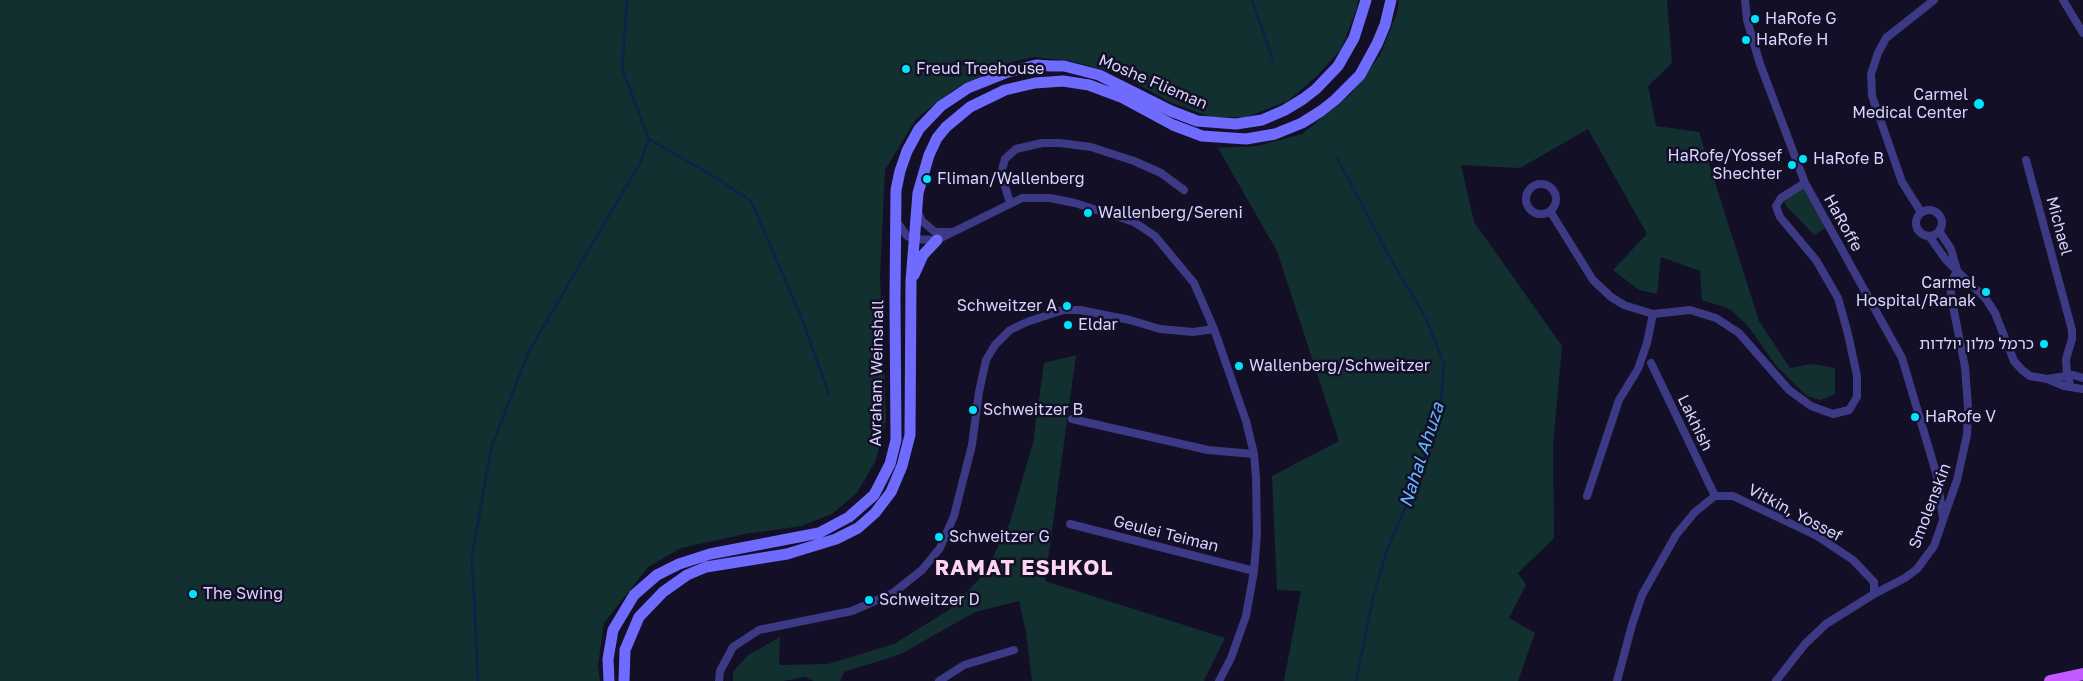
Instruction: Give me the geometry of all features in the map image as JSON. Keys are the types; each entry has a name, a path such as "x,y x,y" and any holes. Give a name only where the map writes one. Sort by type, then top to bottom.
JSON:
{"main road":[{"name":"Moshe Flieman","path":"895,218 896,190 900,171 907,151 919,129 940,106 974,86 1023,68 1064,66 1098,75 1170,111 1197,121 1223,124 1262,120 1285,110 1303,99 1316,89 1338,66 1354,38 1366,0"},
{"name":"Moshe Flieman","path":"913,239 916,208 928,155 937,138 946,127 970,107 982,101 1005,90 1035,82 1073,82 1089,85 1121,97 1173,125 1202,136 1246,139 1275,134 1308,119 1336,100 1360,75 1385,25 1391,0"},
{"name":"Avraham Weinshall","path":"609,681 608,659 613,630 634,595 657,575 679,564 710,554 819,533 849,517 874,496 890,464 896,440 895,218"},
{"name":"Avraham Weinshall","path":"624,681 625,650 639,617 663,592 687,575 706,567 787,554 836,539 858,528 875,513 891,492 902,466 910,435 913,239"},
{"path":"911,281 923,255 937,240"},
{"path":"2050,681 2077,675 2083,661"}],"street":[{"name":"HaRoffe","path":"1744,0 1747,20 1760,64 1805,183 1902,358 1939,484 1943,518"},
{"path":"1921,212 1902,182 1872,96 1871,74 1878,53 1886,38 1934,0"},
{"path":"2063,0 2083,32"},
{"path":"1010,203 1001,173 1005,159 1016,149 1042,143 1091,147 1134,161 1161,173 1184,190"},
{"name":"Michael","path":"2026,160 2072,330 2072,339 2066,359 2067,375 2071,387"},
{"path":"1550,211 1599,287 1624,305 1653,314 1690,310 1716,318 1739,333 1789,390 1811,406 1833,414 1849,410 1857,397 1857,376 1848,334 1838,298 1816,260 1780,217 1776,206 1781,198 1805,183"},
{"path":"895,218 902,231 913,239 937,240 1022,198 1050,198 1083,205 1134,222 1155,236 1194,283 1214,329 1246,421 1254,454 1257,534 1254,571 1246,616 1232,658 1219,681"},
{"path":"916,208 927,227 935,232 951,232"},
{"path":"1928,210 1939,214 1942,224 1939,231 1929,236 1921,234 1916,227 1916,219 1921,212 1928,210"},
{"path":"1939,231 1951,249 1957,270"},
{"path":"1929,236 1946,260 1986,298 1995,313 2014,361 2022,370 2030,376 2047,379 2064,386 2082,390"},
{"name":"Smolenskin","path":"1776,681 1805,644 1826,624 1874,594 1905,578 1917,569 1934,546 1954,491 1965,444 1968,408 1965,367 1951,296 1951,284 1957,270"},
{"path":"720,681 720,671 733,647 759,630 852,611 893,593 922,570 940,548 954,516 972,445 979,392 986,360 995,344 1010,330 1063,310 1080,310 1130,320 1160,329 1194,332 1214,329"},
{"path":"1586,496 1619,400 1638,369 1647,343 1653,314"},
{"name":"Lakhish","path":"1651,363 1715,496"},
{"path":"2047,379 2067,375 2083,378"},
{"path":"1072,419 1208,450 1254,454"},
{"path":"1939,484 1943,490 1954,491"},
{"path":"1617,681 1642,595 1655,570 1676,535 1695,512 1715,496"},
{"name":"Vitkin, Yossef","path":"1715,496 1733,496 1817,536 1853,560 1874,582 1874,594"},
{"name":"Geulei Teiman","path":"1070,524 1254,571"},
{"path":"939,681 964,665 1014,650"}],"green space":[{"path":"0,0 1358,0 1356,11 1341,49 1317,76 1288,101 1247,117 1210,117 1170,102 1119,74 1071,61 1035,57 1011,62 953,90 916,119 885,170 880,277 886,420 876,460 857,493 832,514 801,526 745,534 681,548 648,567 604,623 598,665 600,681 0,681"},
{"path":"1399,0 1667,0 1672,63 1648,86 1656,126 1699,132 1759,321 1790,368 1812,364 1835,368 1835,394 1821,400 1807,396 1777,367 1748,326 1730,309 1702,300 1700,271 1661,257 1657,294 1639,290 1613,270 1647,234 1588,129 1520,168 1461,165 1474,222 1562,346 1553,445 1554,538 1518,573 1526,585 1509,618 1535,633 1518,681 1284,681 1301,591 1277,590 1272,476 1339,441 1277,251 1218,148 1257,146 1302,134 1351,94 1380,55 1397,13"},
{"path":"1804,186 1827,227 1814,235 1786,206 1783,198"},
{"path":"1076,355 1045,581 1225,638 1204,681 1032,681 1026,632 1019,601 975,612 901,654 844,672 840,681 814,681 804,677 783,681 733,681 733,672 747,656 780,637 779,665 828,664 894,644 949,610 985,573 1010,522 1033,443 1044,363"}],"waterway":[{"path":"478,681 472,557 491,448 529,351 640,163 649,139 622,69 627,0"},
{"name":"Nahal Ahuza","path":"1252,0 1273,60"},
{"path":"649,139 713,176 751,201 802,319 829,394"},
{"name":"Nahal Ahuza","path":"1337,158 1394,265 1426,318 1444,364 1440,408 1431,441 1416,483 1388,547 1373,598 1356,681"}],"place":[{"name":"HaRofe G","path":"1755,19"},
{"name":"HaRofe H","path":"1746,40"},
{"name":"Freud Treehouse","path":"906,69"},
{"name":"Carmel Medical Center","path":"1979,104"},
{"name":"HaRofe B","path":"1803,159"},
{"name":"HaRofe/Yossef Shechter","path":"1792,165"},
{"name":"Fliman/Wallenberg","path":"927,179"},
{"name":"Wallenberg/Sereni","path":"1088,213"},
{"name":"Carmel Hospital/Ranak","path":"1986,292"},
{"name":"Schweitzer A","path":"1067,306"},
{"name":"Eldar","path":"1068,325"},
{"name":"כרמל מלון יולדות","path":"2044,344"},
{"name":"Wallenberg/Schweitzer","path":"1239,366"},
{"name":"Schweitzer B","path":"973,410"},
{"name":"HaRofe V","path":"1915,417"},
{"name":"Schweitzer G","path":"939,537"},
{"name":"The Swing","path":"193,594"},
{"name":"Schweitzer D","path":"869,600"}],"district":[{"name":"RAMAT ESHKOL","path":"1024,568"}]}
